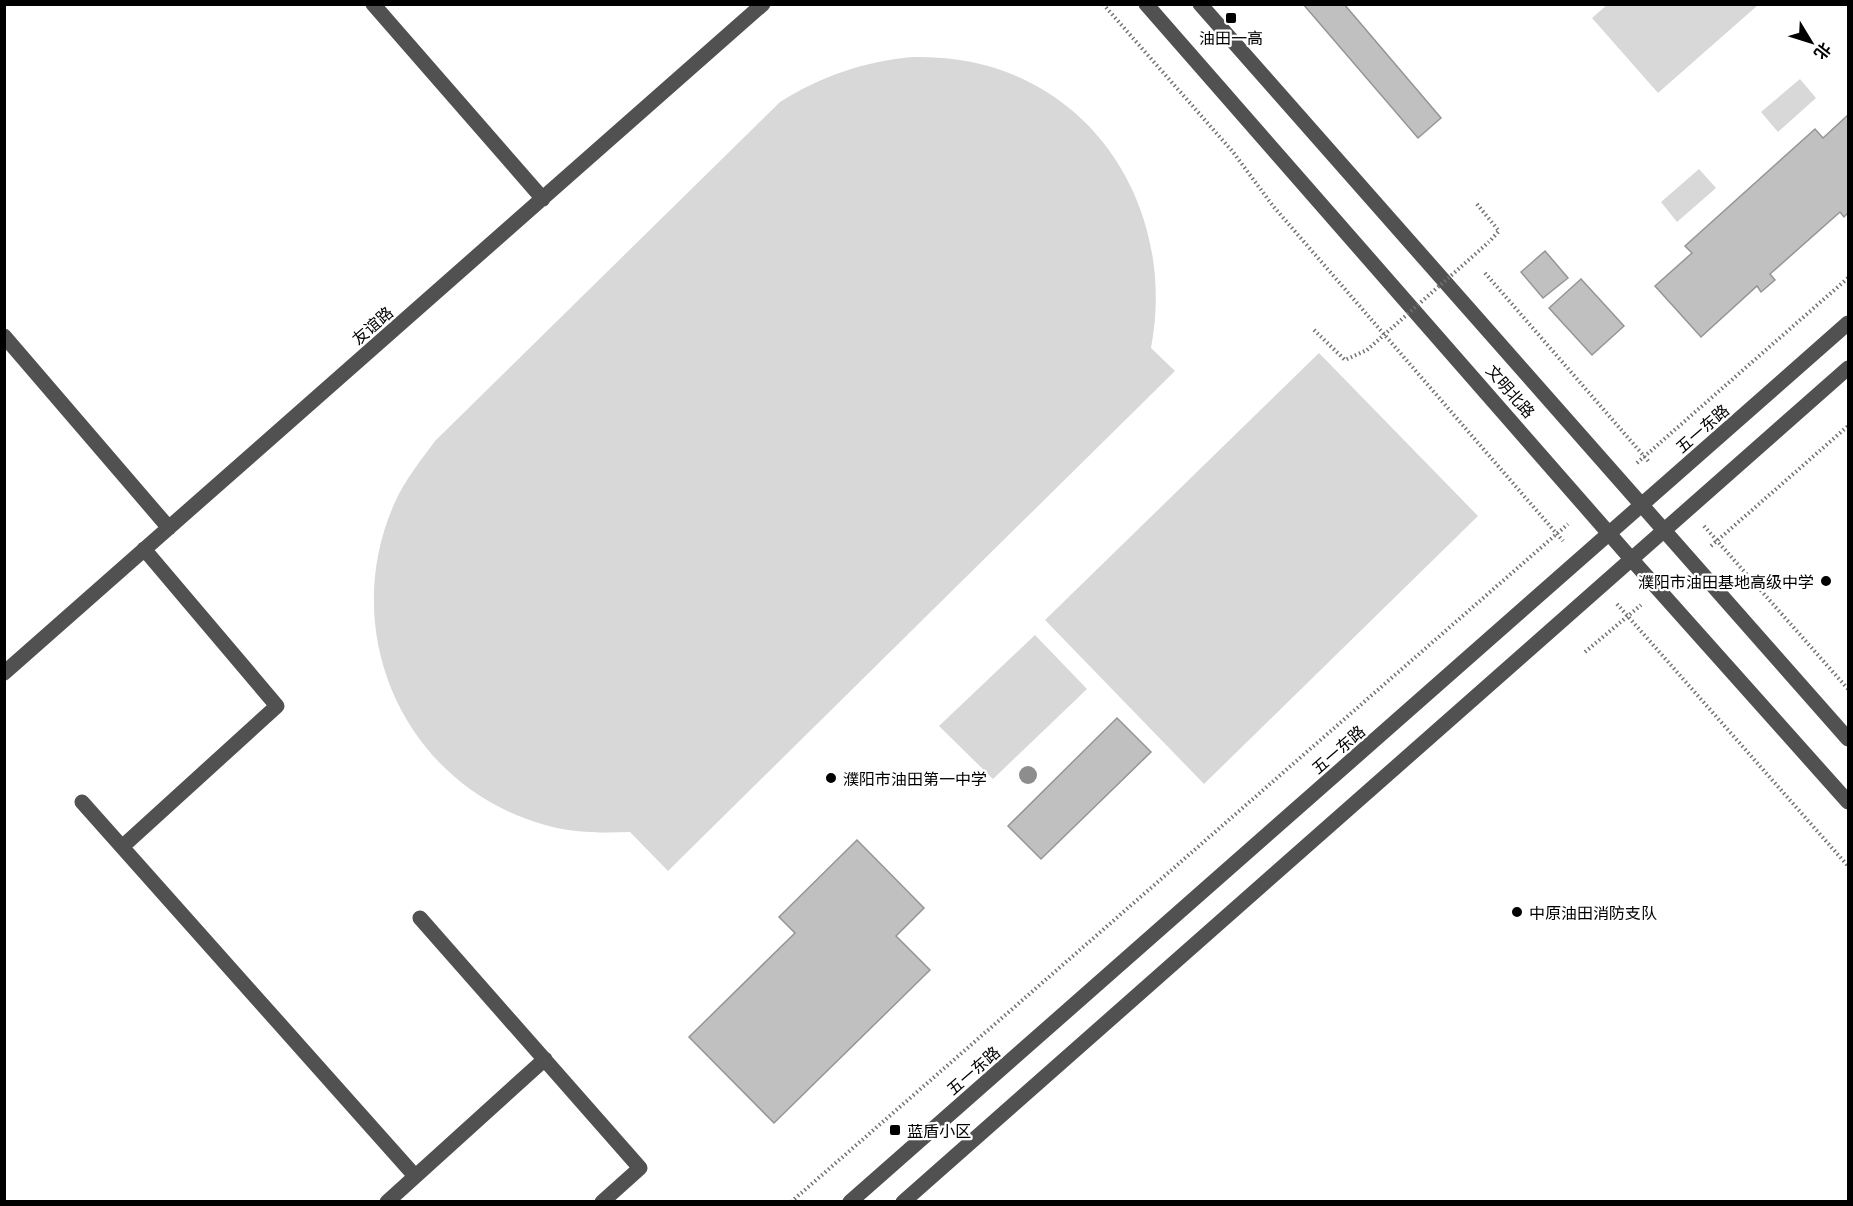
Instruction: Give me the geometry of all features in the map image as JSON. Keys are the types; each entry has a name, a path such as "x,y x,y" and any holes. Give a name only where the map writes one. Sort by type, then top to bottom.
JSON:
{"street":[{"path":"374,4 543,199"},
{"name":"友谊路","path":"4,673 763,4"},
{"name":"文明北路","path":"1146,4 1633,561 1848,802"},
{"name":"文明北路","path":"1200,4 1848,739"},
{"name":"五一东路","path":"850,1202 1848,323"},
{"path":"4,336 169,528"},
{"path":"903,1202 1633,561 1848,368"},
{"path":"122,847 277,706 144,549"},
{"path":"82,802 415,1176"},
{"path":"420,918 640,1168 602,1202"},
{"path":"387,1202 544,1059"}],"path":[{"path":"1103,4 1233,152 1273,206 1579,561"},
{"path":"1314,330 1345,360 1367,350 1499,231 1477,204"},
{"path":"1618,480 1848,278"},
{"path":"1691,563 1848,426"},
{"path":"791,1202 1587,506"},
{"path":"1603,587 1848,866"},
{"path":"1585,652 1659,590"}],"shaded area":[{"path":"1608,4 1758,5 1658,93 1592,18"},
{"path":"912,57 946,58 971,62 1025,80 1064,104 1097,135 1122,171 1141,211 1152,255 1156,301 1151,348 1175,371 668,871 630,832 588,832 556,828 496,805 454,776 420,740 395,698 380,651 374,602 379,552 399,494 413,470 435,441 780,102 811,85 843,72 876,62"},
{"path":"1800,79 1816,98 1778,132 1761,112"},
{"path":"1699,169 1716,188 1677,222 1661,202"},
{"path":"1319,353 1478,516 1204,784 1045,620"},
{"path":"1035,635 1087,689 993,779 939,726"}],"building":[{"path":"1303,4 1344,4 1441,118 1418,138"},
{"path":"1848,115 1848,213 1844,217 1840,212 1770,274 1775,280 1761,292 1757,286 1701,337 1655,286 1692,253 1685,246 1815,129 1823,138"},
{"path":"1545,251 1568,278 1543,298 1521,272"},
{"path":"1581,279 1624,326 1592,355 1549,308"},
{"path":"1117,718 1151,752 1041,859 1008,826"},
{"path":"857,840 924,908 896,936 930,970 774,1123 689,1037 795,933 779,917"}],"place":[{"name":"油田一高","path":"1231,18"},
{"name":"濮阳市油田基地高级中学","path":"1826,581"},
{"name":"濮阳市油田第一中学","path":"831,778"},
{"name":"中原油田消防支队","path":"1517,912"},
{"name":"蓝盾小区","path":"895,1130"}]}
